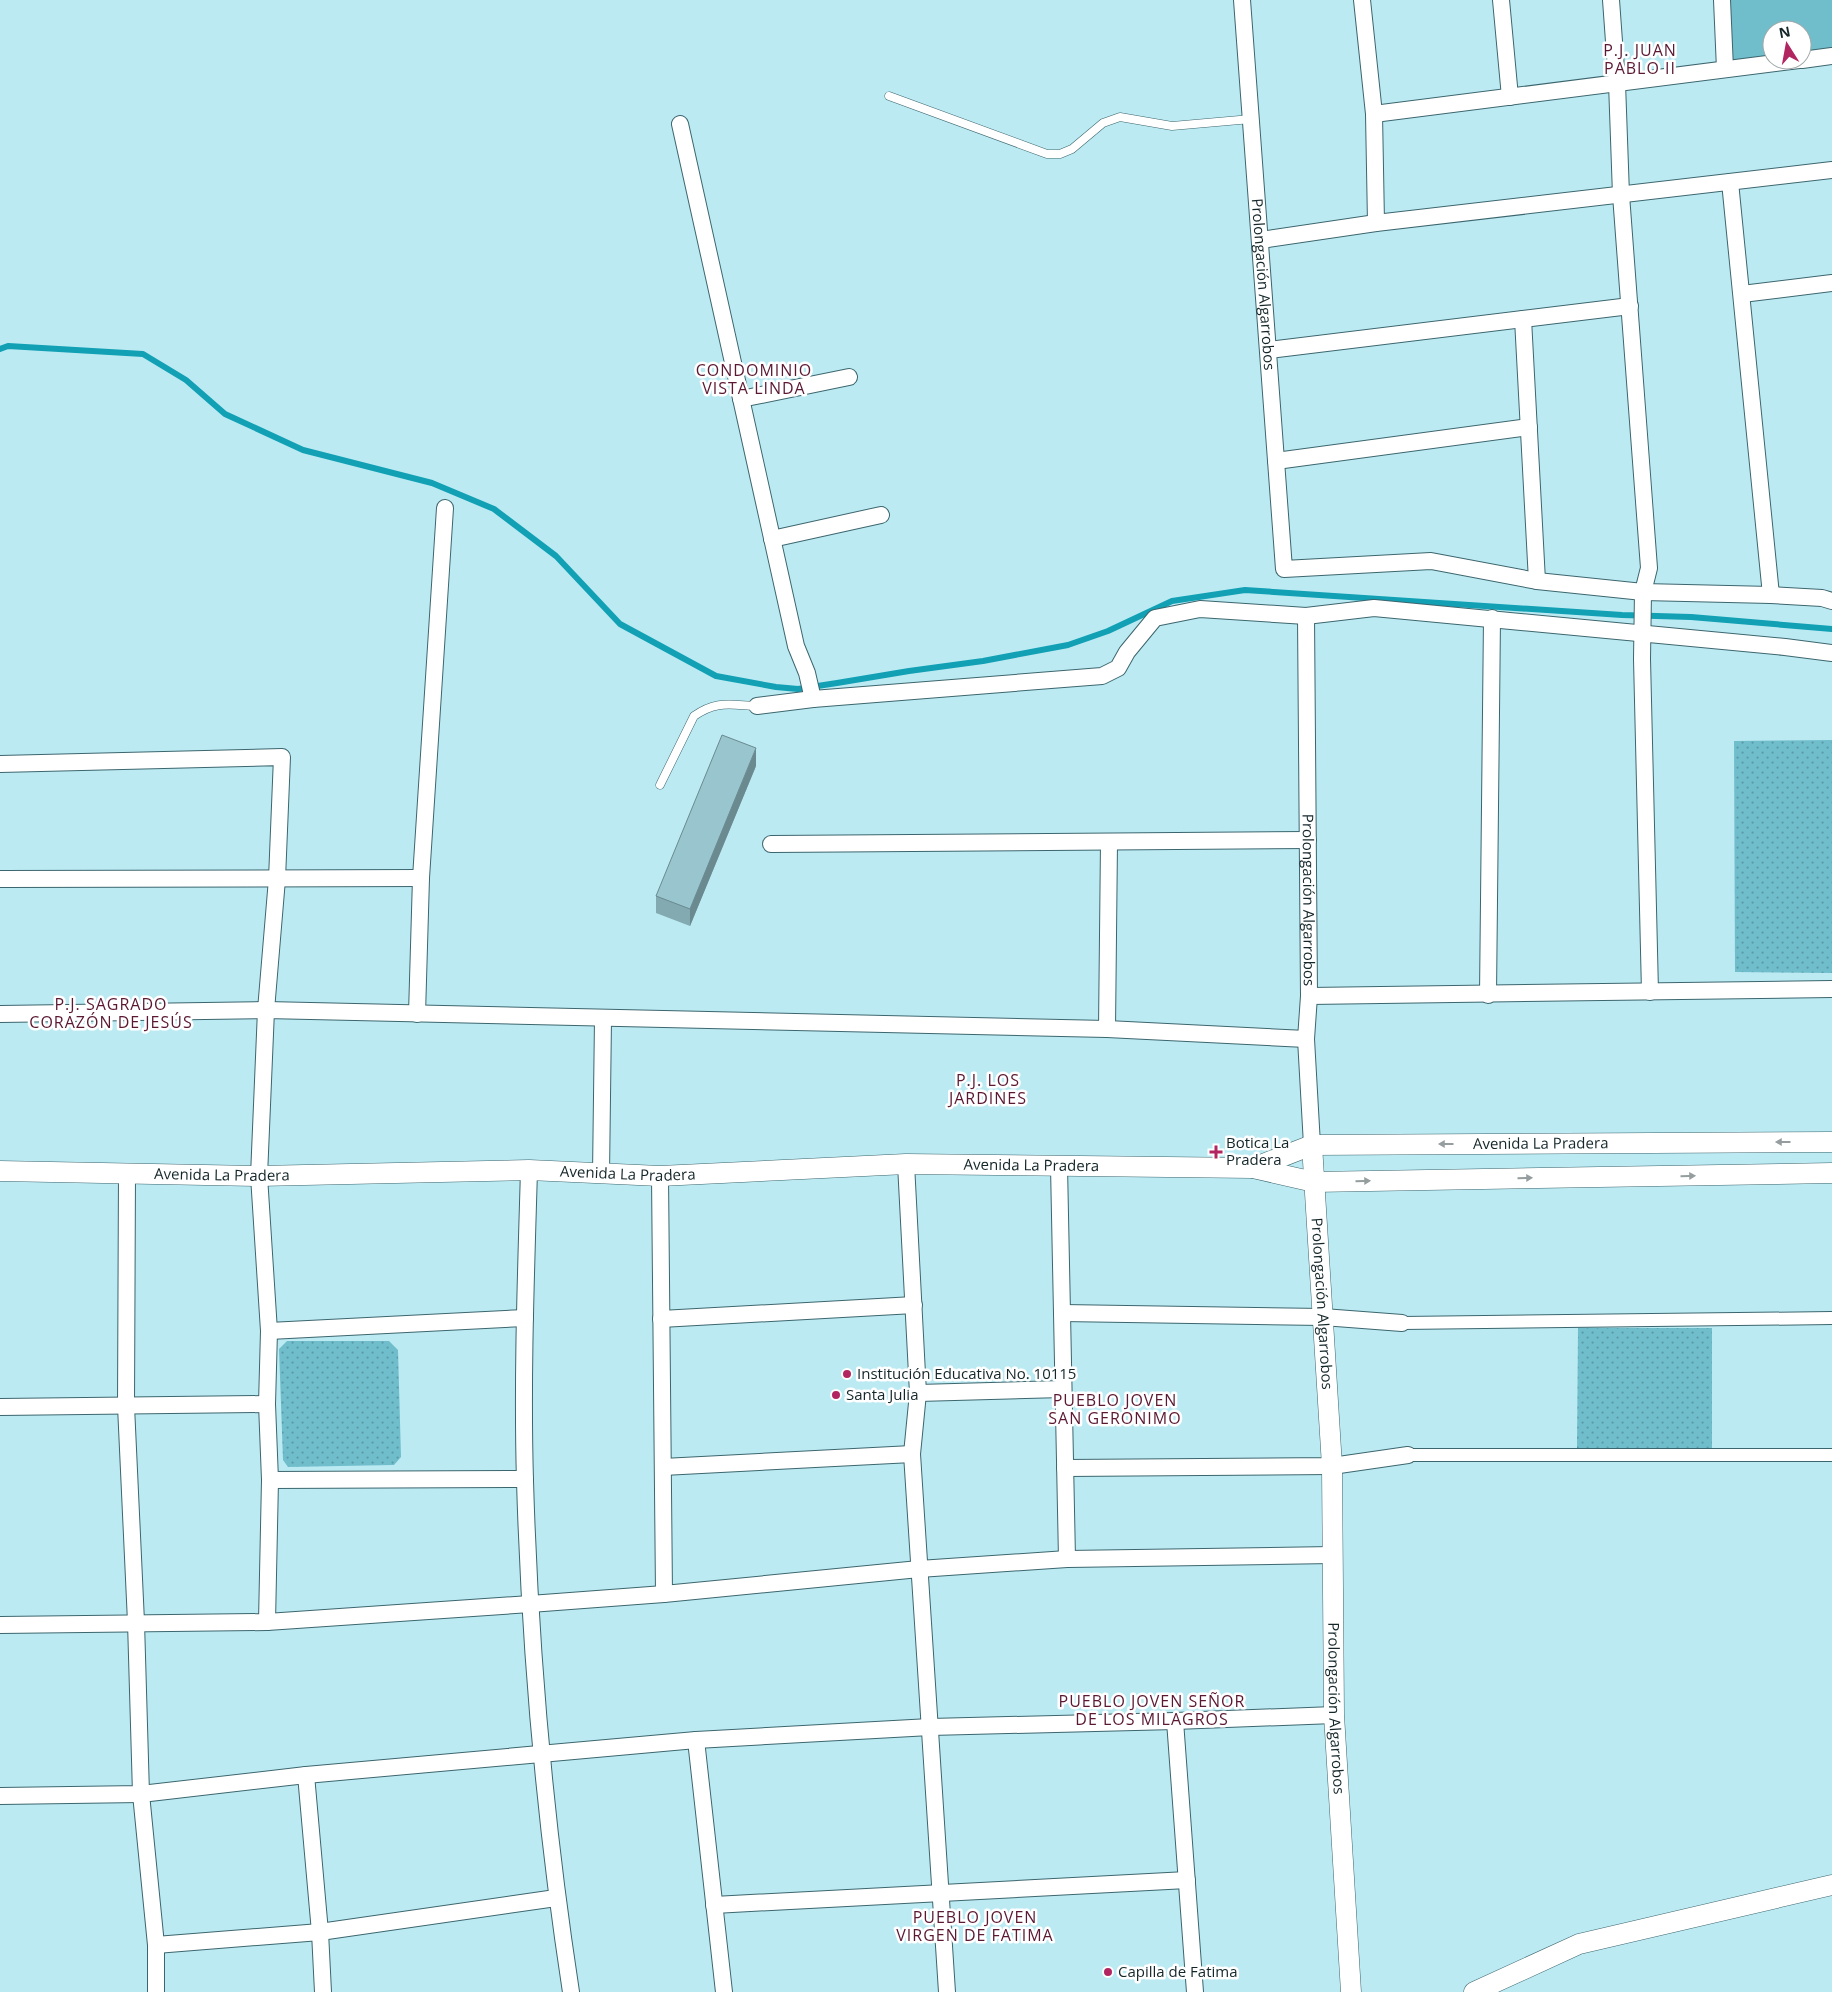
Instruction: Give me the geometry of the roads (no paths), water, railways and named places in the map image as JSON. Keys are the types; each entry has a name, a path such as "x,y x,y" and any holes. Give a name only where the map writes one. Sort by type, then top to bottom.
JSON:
{"street":[{"name":"Prolongación Algarrobos","path":"1242,0 1284,569 1431,561 1538,581"},
{"path":"1362,0 1374,114 1376,223"},
{"path":"1501,0 1510,97"},
{"path":"1611,0 1617,83 1621,195 1649,568 1642,596 1642,629 1650,992"},
{"path":"1722,0 1725,69"},
{"path":"1812,58 1832,56"},
{"path":"1374,114 1762,65"},
{"path":"680,124 796,646 811,691"},
{"path":"1261,240 1376,223 1832,170"},
{"path":"1730,182 1771,595"},
{"path":"1742,294 1832,284"},
{"path":"1269,350 1630,306"},
{"path":"1523,319 1538,581 1642,596 1771,595 1822,598 1832,602"},
{"path":"741,399 849,377"},
{"path":"1276,462 1529,427"},
{"path":"418,1014 421,878 445,508"},
{"path":"772,539 881,515"},
{"path":"757,706 811,691 1102,676 1118,668 1127,652 1154,618 1200,609 1306,616 1374,608 1642,629 1832,653"},
{"name":"Prolongación Algarrobos","path":"1306,616 1310,996 1306,1039 1332,1466 1334,1715 1351,1992"},
{"path":"1488,995 1492,618"},
{"path":"0,764 282,757 278,879 266,1010 259,1176 269,1331 267,1404 270,1480 267,1622"},
{"path":"771,844 1308,840"},
{"path":"1107,1029 1109,842"},
{"path":"0,879 421,878"},
{"path":"1310,996 1832,989"},
{"path":"0,1014 266,1010 1107,1029 1306,1039"},
{"path":"601,1174 603,1019"},
{"name":"Avenida La Pradera","path":"1253,1168 1312,1145 1832,1142"},
{"path":"906,1164 918,1392 912,1454 947,1992"},
{"name":"Avenida La Pradera","path":"0,1171 259,1176 529,1170 660,1176 906,1164 1253,1168 1314,1182 1832,1173"},
{"path":"1059,1166 1067,1559"},
{"path":"529,1170 525,1318 525,1479 530,1604 556,1898 571,1992"},
{"path":"127,1172 126,1406 136,1622 141,1794 156,1945 156,1992"},
{"path":"660,1176 664,1594"},
{"path":"661,1319 914,1304"},
{"path":"1062,1313 1323,1317 1402,1323 1832,1318"},
{"path":"269,1331 525,1318"},
{"path":"918,1392 1063,1389"},
{"path":"0,1407 267,1404"},
{"path":"663,1467 912,1454"},
{"path":"1065,1468 1332,1466 1408,1454 1832,1455"},
{"path":"270,1480 525,1479"},
{"path":"0,1625 267,1622 664,1594 919,1569 1067,1559 1333,1556"},
{"path":"0,1796 141,1794 306,1775 696,1740 930,1727 1334,1715"},
{"path":"1175,1721 1195,1992"},
{"path":"696,1740 724,1992"},
{"path":"306,1775 320,1932 323,1992"},
{"path":"714,1906 1187,1880"},
{"path":"1479,1991 1580,1944 1832,1885"},
{"path":"156,1945 320,1932 556,1898"}],"lane":[{"path":"890,96 1047,154 1060,154 1072,149 1103,123 1120,117 1172,126 1251,119"},
{"path":"660,785 694,716 716,704 757,706"}],"waterway":[{"path":"0,349 8,346 143,354 186,380 225,414 303,450 432,483 494,509 556,556 620,624 716,676 776,687 798,689 983,661 1068,645 1108,631 1172,601 1245,590 1622,615 1691,617 1832,629"}],"place":[{"name":"Botica La Pradera","path":"1216,1152"},
{"name":"Institución Educativa No. 10115","path":"847,1374"},
{"name":"Santa Julia","path":"836,1395"},
{"name":"Capilla de Fatima","path":"1108,1972"}],"district":[{"name":"P.J. JUAN PABLO II","path":"1640,59"},
{"name":"CONDOMINIO VISTA LINDA","path":"754,379"},
{"name":"P.J. SAGRADO CORAZÓN DE JESÚS","path":"111,1013"},
{"name":"P.J. LOS JARDINES","path":"988,1089"},
{"name":"PUEBLO JOVEN SAN GERONIMO","path":"1115,1409"},
{"name":"PUEBLO JOVEN SEÑOR DE LOS MILAGROS","path":"1152,1710"},
{"name":"PUEBLO JOVEN VIRGEN DE FATIMA","path":"975,1926"}]}
